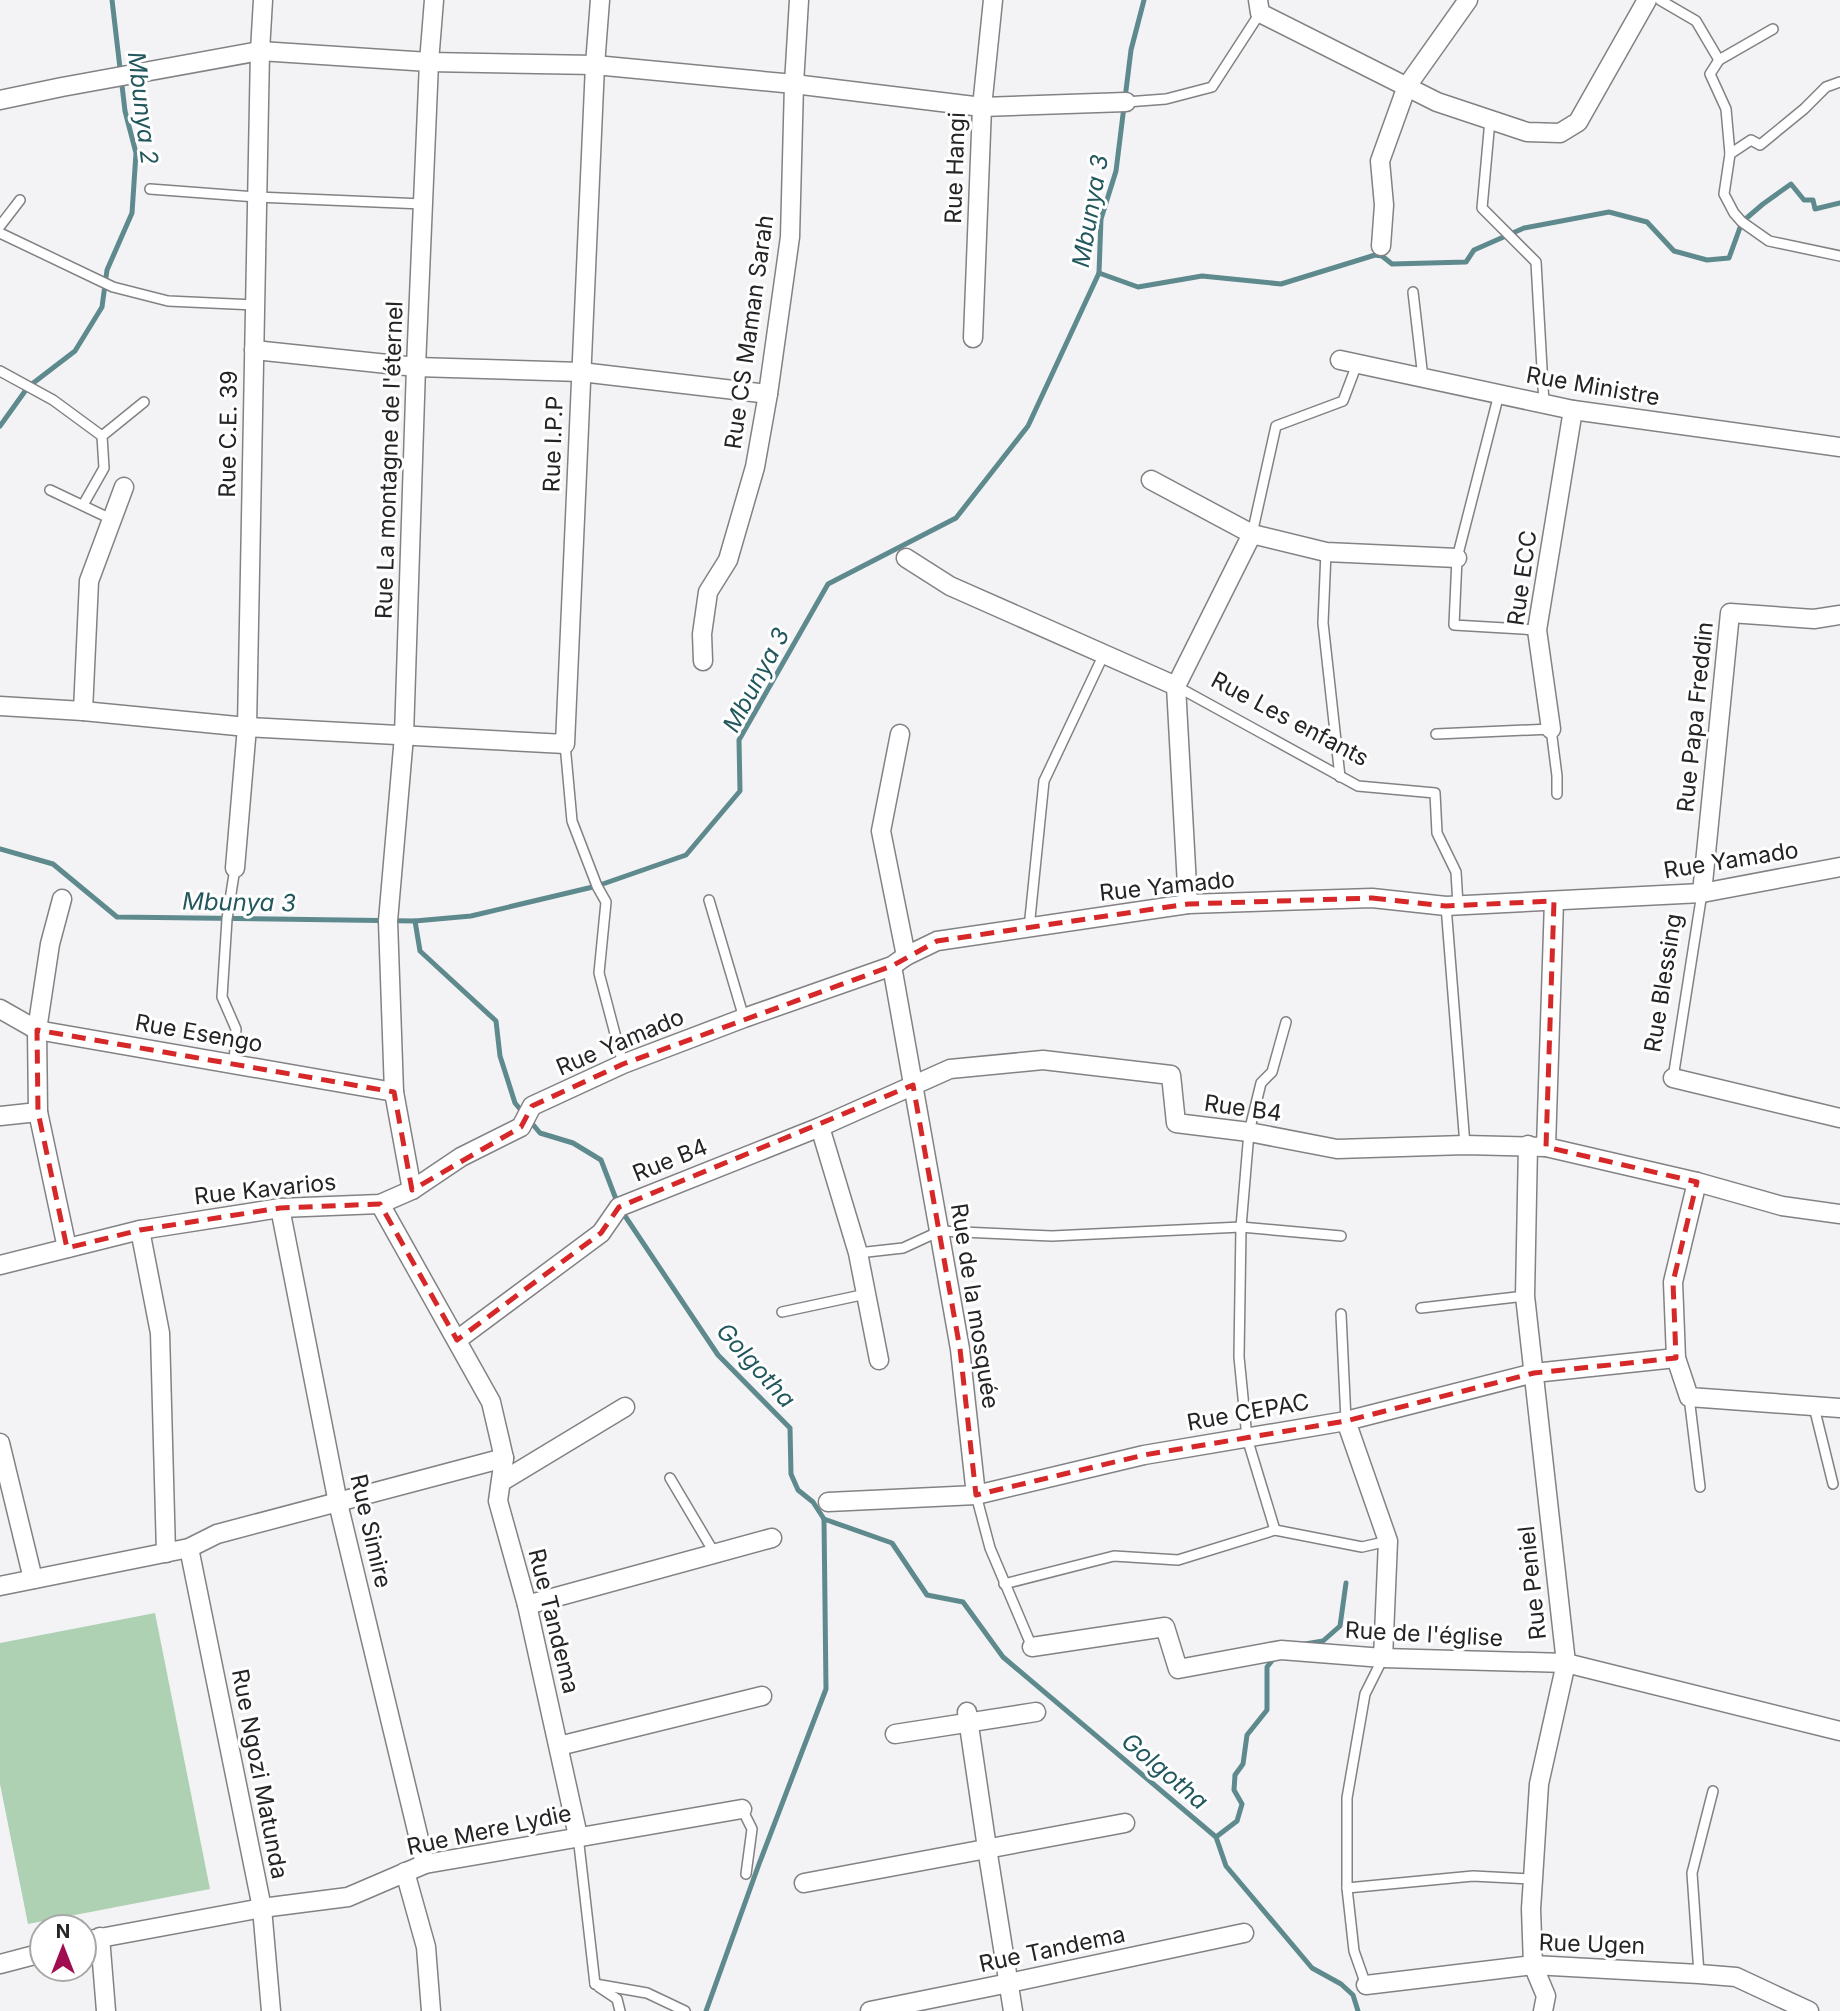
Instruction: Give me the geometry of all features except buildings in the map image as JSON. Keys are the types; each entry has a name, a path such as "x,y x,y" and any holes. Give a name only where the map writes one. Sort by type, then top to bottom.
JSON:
{"street":[{"name":"Rue C.E. 39","path":"235,868 247,727 263,0"},
{"name":"Rue La montagne de l'éternel","path":"394,1092 388,921 404,736 416,367 434,0"},
{"name":"Rue I.P.P","path":"565,744 600,0"},
{"name":"Rue CS Maman Sarah","path":"703,661 702,634 708,592 728,561 755,467 768,394 790,237 799,0"},
{"name":"Rue Hangi","path":"973,338 982,107 993,0"},
{"path":"1381,246 1384,205 1380,161 1407,86 1468,0"},
{"path":"1259,6 1437,102 1527,132 1560,133 1578,122 1647,0"},
{"path":"0,100 260,51 429,62 595,65 794,84 982,107 1126,102"},
{"path":"254,350 416,367 581,372 768,394"},
{"name":"Rue Ministre","path":"1348,362 1573,410 1840,447"},
{"name":"Rue ECC","path":"1551,729 1537,630 1573,410"},
{"path":"1151,480 1252,534 1326,552 1457,558"},
{"path":"83,711 89,581 124,487"},
{"name":"Rue Les enfants","path":"1188,904 1177,686 1252,534"},
{"name":"Rue Les enfants","path":"906,558 950,586 1177,686"},
{"name":"Rue Papa Freddin","path":"1702,894 1730,613 1814,619 1840,615"},
{"path":"0,706 247,727 565,744"},
{"name":"Rue de la mosquée","path":"900,734 881,831 913,1085 960,1349 976,1495"},
{"name":"Rue Yamado","path":"521,1127 531,1106 623,1065 899,961 937,941 1188,904 1372,898 1452,905 1702,894 1840,867"},
{"path":"62,899 50,944 37,1030 38,1112 67,1248"},
{"name":"Rue Peniel","path":"1543,2011 1546,1996 1534,1965 1531,1909 1539,1784 1566,1663 1525,1296 1553,901"},
{"name":"Rue Esengo","path":"0,1009 37,1030 394,1092"},
{"name":"Rue B4","path":"457,1340 601,1233 619,1207 820,1127 950,1069 1044,1060 1171,1075 1175,1123 1249,1132 1337,1149 1537,1146 1697,1182 1782,1206 1840,1214"},
{"name":"Rue Blessing","path":"1673,1077 1840,1118"},
{"path":"394,1092 412,1190"},
{"path":"0,1116 38,1112"},
{"name":"Rue Kavarios","path":"0,1265 140,1230 280,1208 380,1204 412,1190 461,1157 521,1127"},
{"path":"820,1127 858,1253 879,1360"},
{"path":"1697,1182 1673,1282 1676,1358 1689,1398 1840,1408"},
{"name":"Rue Tandema","path":"380,1204 491,1402 504,1458 498,1501 527,1605 578,1836"},
{"name":"Rue Simire","path":"280,1208 338,1503 425,1864"},
{"path":"140,1230 159,1333 166,1553"},
{"name":"Rue CEPAC","path":"828,1502 976,1495 1144,1455 1346,1421 1534,1373 1676,1358"},
{"path":"501,1482 625,1407"},
{"path":"1346,1421 1388,1541 1383,1658"},
{"path":"0,1443 33,1579"},
{"path":"0,1586 189,1548 217,1534 504,1458"},
{"path":"527,1605 772,1538"},
{"name":"Rue Ngozi Matunda","path":"189,1548 262,1908 271,2011"},
{"name":"Rue de l'église","path":"1032,1647 1165,1627 1178,1669 1281,1650 1383,1658 1566,1663 1840,1731"},
{"path":"559,1746 762,1696"},
{"path":"895,1734 968,1718 1036,1712"},
{"path":"968,1718 1013,2011"},
{"name":"Rue Mere Lydie","path":"98,1938 262,1908 348,1897 425,1864 742,1809"},
{"path":"804,1883 1125,1823"},
{"path":"405,1872 426,1947 431,2011"},
{"name":"Rue Tandema","path":"870,2011 1244,1933"},
{"path":"0,1964 28,1957"},
{"name":"Rue Ugen","path":"1366,1984 1534,1965 1699,1974 1736,1977 1809,2011"},
{"path":"98,1970 106,2011"}],"lane":[{"path":"1660,0 1696,21 1719,60"},
{"path":"1126,102 1166,99 1212,87 1259,6"},
{"path":"1773,29 1719,60 1710,74 1726,109 1730,154 1724,194 1742,222 1769,240 1840,256"},
{"path":"1730,154 1751,140 1760,145 1826,87 1840,82"},
{"path":"1490,120 1482,208 1536,262 1544,404"},
{"path":"150,189 257,197 423,204"},
{"path":"0,226 20,200"},
{"path":"0,233 113,287 168,301 255,305"},
{"path":"1413,292 1423,378"},
{"path":"1252,534 1276,426 1343,401 1348,362"},
{"path":"0,371 53,400 102,436"},
{"path":"1499,394 1457,558 1454,625 1537,630"},
{"path":"102,436 144,402"},
{"path":"83,505 104,468 102,436"},
{"path":"50,490 111,519"},
{"path":"1326,552 1323,623 1340,777"},
{"path":"1029,928 1044,781 1104,654"},
{"name":"Rue Les enfants","path":"1177,686 1358,786 1435,793 1437,834 1456,872 1452,905"},
{"path":"1436,734 1551,729"},
{"name":"Rue ECC","path":"1551,729 1557,794"},
{"name":"Rue I.P.P","path":"565,744 572,821 597,886 606,902 598,973 623,1065"},
{"path":"234,1064 236,1029 222,997 227,919 235,868"},
{"name":"Rue Blessing","path":"1673,1077 1702,894"},
{"path":"709,900 744,1018"},
{"path":"1452,905 1465,1145"},
{"path":"1275,1530 1247,1438 1239,1357 1241,1227 1249,1132 1261,1083 1272,1072 1286,1022"},
{"path":"858,1253 903,1248 940,1231 1052,1236 1241,1227 1341,1236"},
{"path":"782,1312 866,1294"},
{"path":"1422,1308 1525,1296"},
{"path":"1341,1314 1346,1421"},
{"path":"1689,1398 1700,1487"},
{"path":"1814,1406 1833,1484"},
{"path":"670,1478 715,1554"},
{"name":"Rue de la mosquée","path":"976,1495 990,1548 1032,1647"},
{"path":"1004,1584 1114,1556 1178,1560 1275,1530 1362,1547 1388,1541"},
{"path":"1366,1984 1354,1951 1347,1888 1347,1798 1365,1694 1383,1658"},
{"path":"1699,1974 1692,1873 1713,1791"},
{"name":"Rue Mere Lydie","path":"742,1809 752,1829 746,1874"},
{"name":"Rue Tandema","path":"578,1836 595,1984"},
{"path":"1347,1888 1473,1876 1533,1879"},
{"path":"595,1984 617,2000 620,2011"},
{"path":"595,1984 647,1993 685,2011"}],"highlighted area":[{"path":"1372,898 1446,906 1554,901 1546,1147 1697,1182 1673,1282 1676,1358 1534,1373 1346,1421 1144,1455 976,1495 960,1349 913,1085 619,1207 601,1233 457,1340 380,1204 280,1208 140,1230 67,1248 38,1112 37,1030 394,1092 412,1190 521,1127 532,1106 623,1064 892,966 937,941 1188,904"}],"green space":[{"path":"155,1613 210,1889 85,1913 28,1913 28,1924 0,1784 0,1643"}],"waterway":[{"name":"Mbunya 2","path":"0,426 28,387 75,351 102,307 107,270 132,213 136,153 125,111 112,0"},
{"name":"Mbunya 3","path":"0,849 53,864 117,917 415,921 471,916 597,886 686,855 740,791 739,740 828,584 956,518 1028,426 1099,273 1101,219 1116,171 1131,50 1144,0"},
{"path":"1099,273 1138,287 1202,276 1281,284 1375,255 1382,256 1392,264 1466,262 1474,250 1524,228 1609,212 1647,222 1674,251 1707,260 1729,258 1742,222 1791,184 1804,200 1813,200 1815,209 1840,203"},
{"name":"Golgotha","path":"415,921 420,951 496,1021 500,1056 515,1103 540,1133 573,1143 601,1160 619,1207 718,1355 790,1428 791,1474 798,1490 813,1502 824,1519 892,1543 927,1595 963,1602 1003,1657 1216,1837 1226,1866 1312,1968 1341,1984 1353,1995 1358,2011"},
{"path":"706,2011 826,1689 824,1519"},
{"path":"1305,1644 1323,1641 1340,1626 1346,1583"},
{"path":"1216,1837 1237,1821 1242,1804 1234,1790 1235,1775 1243,1764 1247,1735 1267,1710 1267,1667 1275,1657"}]}
